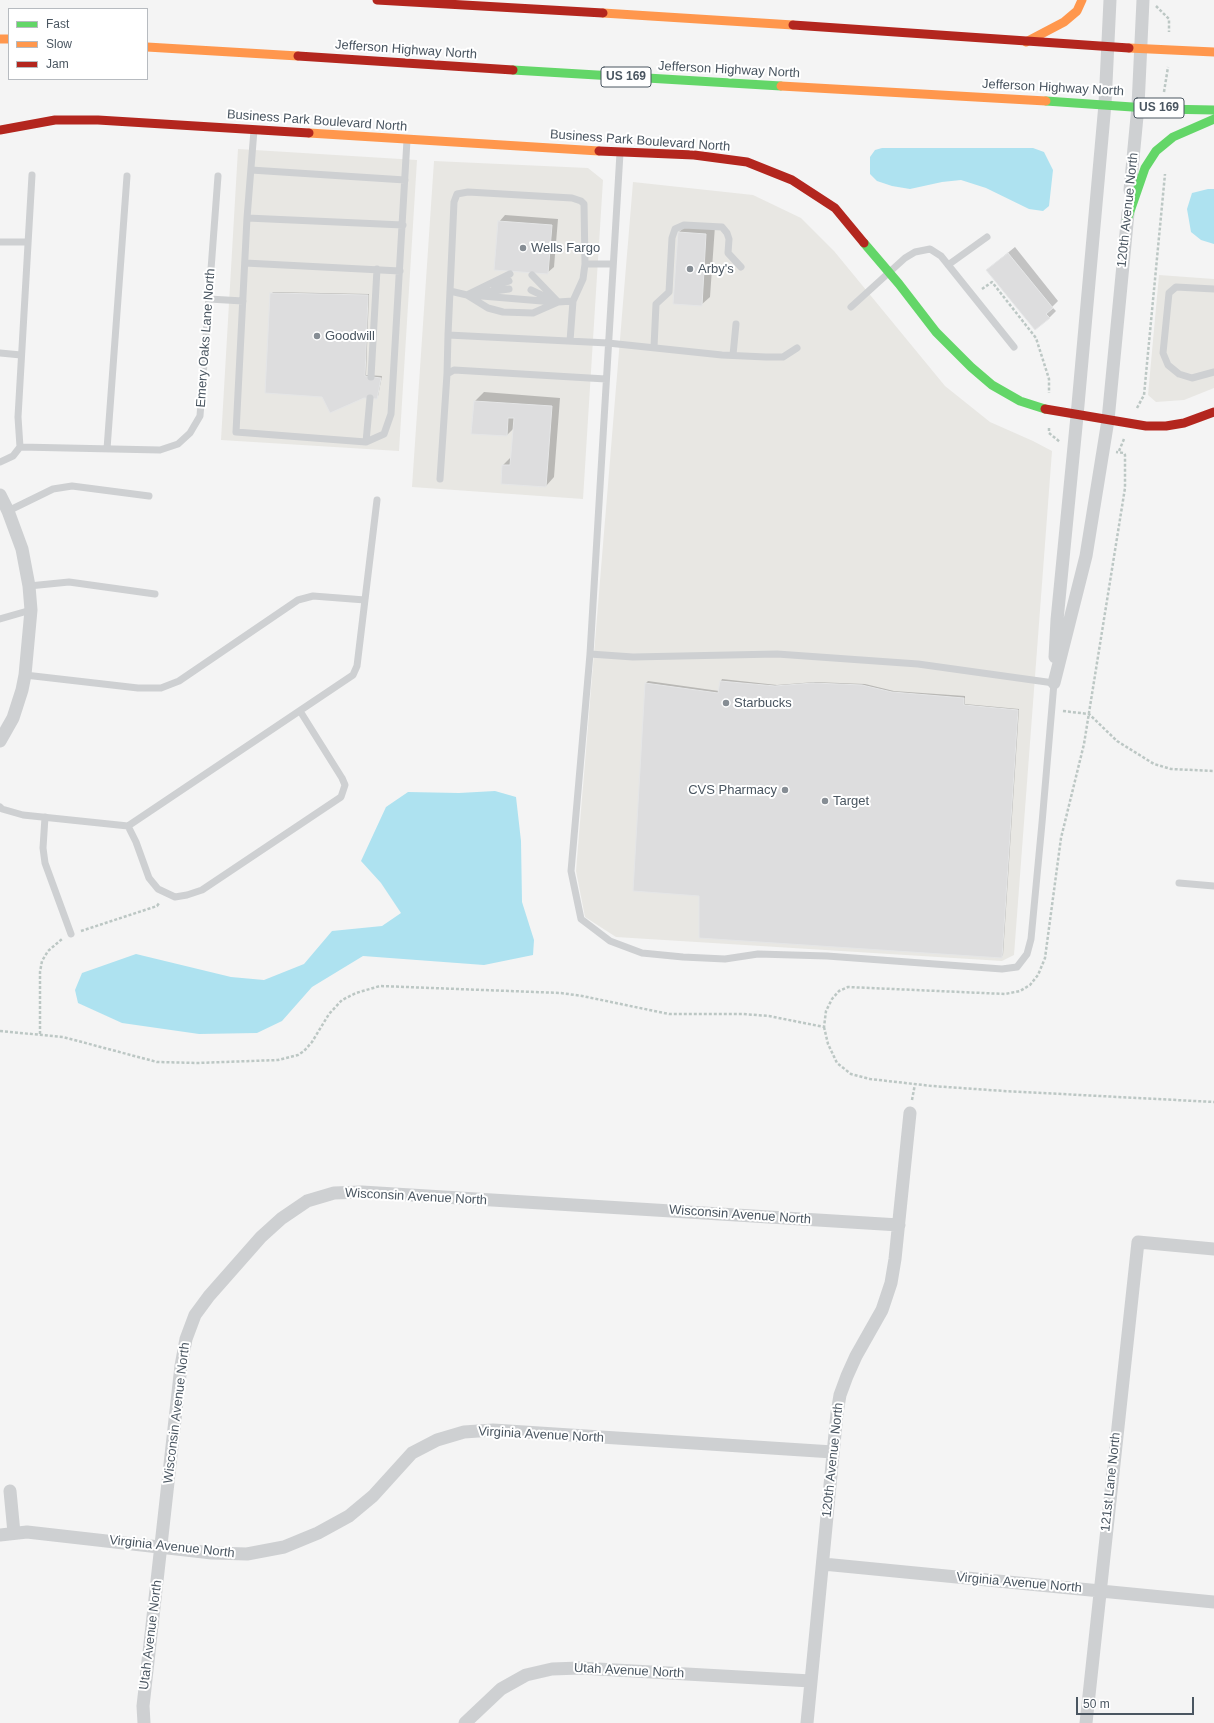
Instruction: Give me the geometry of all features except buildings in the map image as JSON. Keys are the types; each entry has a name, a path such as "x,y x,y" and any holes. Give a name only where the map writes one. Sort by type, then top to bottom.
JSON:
{"main road":[{"path":"377,0 727,21 1026,42 1214,52"},
{"path":"1026,42 1064,22 1077,11 1082,0"},
{"name":"Jefferson Highway North","path":"148,47 727,83 1138,106 1161,109 1214,110"},
{"path":"1127,220 1145,168 1156,151 1173,137 1214,119"},
{"name":"Business Park Boulevard North","path":"0,130 55,120 98,120 407,140 694,155 747,162 792,180 835,208 889,272 936,332 971,367 992,385 1020,401 1045,410 1146,426 1166,426 1184,423 1214,412"},
{"name":"Business Park Boulevard North","path":"0,137 13,128"}],"street":[{"path":"1054,683 1057,620 1105,104 1110,0"},
{"name":"120th Avenue North","path":"1054,683 1086,556 1108,420 1138,106 1142,49 1143,0"},
{"path":"0,495 8,511 22,549 29,586 31,610 25,674 18,704 13,718 0,741"},
{"name":"120th Avenue North","path":"807,1723 837,1413 840,1396 856,1356 882,1310 889,1290 895,1259 910,1113"},
{"name":"Wisconsin Avenue North","path":"161,1547 181,1366 186,1339 195,1315 209,1296 261,1237 282,1218 307,1201 334,1193 362,1192 899,1225"},
{"name":"121st Lane North","path":"1086,1723 1138,1242 1214,1249"},
{"name":"Virginia Avenue North","path":"0,1536 14,1533 48,1534 212,1553 247,1554 284,1547 318,1533 349,1516 372,1496 412,1454 437,1440 464,1432 493,1430 833,1452"},
{"path":"10,1491 14,1533"},
{"name":"Utah Avenue North","path":"144,1723 143,1706 161,1547"},
{"name":"Virginia Avenue North","path":"823,1564 1214,1602"},
{"name":"Utah Avenue North","path":"467,1722 501,1689 526,1675 552,1669 580,1668 811,1681"}],"lane":[{"path":"254,129 247,218 236,432 366,442 384,434 391,414 407,140"},
{"path":"590,654 633,657 778,654 918,664 1054,683 1031,939 1027,954 1017,967 1002,969 827,956 758,954 725,959 642,953 610,941 581,919 570,871 590,654 620,152"},
{"path":"250,170 405,180"},
{"path":"0,462 13,456 20,447 18,417 32,175"},
{"path":"107,449 127,176"},
{"name":"Emery Oaks Lane North","path":"20,447 160,450 178,444 190,433 200,416 218,176"},
{"path":"440,479 447,374 454,202 457,194 461,192 572,198 581,201 585,208 585,264 583,280 573,301 570,341"},
{"path":"247,218 403,225"},
{"path":"654,347 656,304 669,292 672,238 676,230 684,225 722,227 727,232 729,239 728,253 741,267"},
{"path":"948,265 987,237"},
{"path":"0,242 27,242"},
{"path":"851,307 905,258 920,250 930,249 941,256 1014,347"},
{"path":"245,263 400,270"},
{"path":"585,264 613,264"},
{"path":"371,377 377,269"},
{"path":"467,295 510,277"},
{"path":"531,283 558,302"},
{"path":"1214,289 1176,287 1169,293 1163,353 1168,365 1178,374 1192,378 1214,372"},
{"path":"467,295 509,289"},
{"path":"450,291 467,295 558,302 573,301"},
{"path":"467,295 488,308 503,312 533,313 558,302"},
{"path":"209,300 243,301"},
{"path":"733,355 736,324"},
{"path":"448,335 608,343 733,355 783,357 798,348"},
{"path":"0,353 21,355"},
{"path":"447,374 454,370 606,379"},
{"path":"366,442 370,398"},
{"path":"8,511 38,496 63,487 78,486 149,496"},
{"path":"1,809 23,815 128,826 353,675 357,666 377,500"},
{"path":"29,586 69,582 155,594"},
{"path":"25,674 138,688 161,688 179,681 298,600 313,596 365,600"},
{"path":"0,619 31,610"},
{"path":"128,826 136,842 149,878 158,889 165,894 175,897 202,890 342,797 345,786 342,778 300,711"},
{"path":"45,817 42,848 45,863 71,934"},
{"path":"1179,883 1214,886"}],"path":[{"path":"1154,0 1156,6 1169,19 1170,50 1161,109"},
{"path":"1144,395 1165,172"},
{"path":"973,297 992,282 1036,338 1049,379"},
{"path":"1118,453 1124,453 1125,455 1125,488 1084,744 1061,838 1045,958 1038,974 1030,985 1020,991 1005,994 848,987 839,991 832,999 826,1011 824,1027 828,1044 837,1063 851,1074 870,1079 932,1086 1004,1091 1214,1102"},
{"path":"1052,710 1089,714 1117,741 1154,764 1171,768 1214,771"},
{"path":"40,1034 40,972 42,961 48,951 56,943 71,934 157,906 165,894"},
{"path":"0,1031 40,1034 89,1043 157,1062 197,1063 278,1060 298,1055 304,1051 312,1042 328,1014 342,1000 356,992 380,986 562,993 669,1014 769,1016 824,1027"}],"shaded area":[{"path":"238,149 417,160 399,451 221,440"},
{"path":"434,161 588,168 603,180 583,499 412,487"},
{"path":"633,182 753,195 801,218 834,251 945,386 990,422 1052,451 1014,955 1002,961 616,937 585,917 576,871"},
{"path":"1159,275 1214,279 1214,388 1184,400 1156,402 1148,395"}],"water":[{"path":"882,148 1033,148 1044,152 1053,170 1049,206 1043,211 1029,209 986,188 961,180 942,182 910,189 892,186 877,181 870,174 870,157 875,150"},
{"path":"1214,189 1214,244 1201,240 1191,232 1187,209 1192,193"},
{"path":"495,791 516,797 521,841 522,902 534,940 533,955 484,965 363,956 312,987 282,1021 257,1033 199,1034 122,1023 78,1003 75,990 82,973 136,954 231,977 264,980 304,964 332,931 382,926 401,913 381,883 361,861 386,807 408,792 459,793"}],"traffic: fast":[{"path":"513,70 781,86"},
{"path":"1046,101 1161,109 1214,110"},
{"path":"1127,220 1145,168 1156,151 1173,137 1214,119"},
{"path":"864,243 899,284 936,332 971,367 992,385 1020,401 1045,409"}],"traffic: slow":[{"path":"1026,42 1064,22 1077,11 1082,0"},
{"path":"603,13 793,25"},
{"path":"0,39 8,39"},
{"path":"148,47 298,56"},
{"path":"1129,48 1214,52"},
{"path":"781,86 1046,101"},
{"path":"309,133 599,151"}],"traffic: jam":[{"path":"377,0 603,13"},
{"path":"793,25 1129,48"},
{"path":"298,56 513,70"},
{"path":"0,130 55,120 98,120 309,133"},
{"path":"599,151 694,155 747,162 792,180 835,208 864,243"},
{"path":"1045,409 1146,426 1166,426 1184,423 1214,412"}],"place":[{"name":"Wells Fargo","path":"523,248"},
{"name":"Arby's","path":"690,269"},
{"name":"Goodwill","path":"317,336"},
{"name":"Starbucks","path":"726,703"},
{"name":"CVS Pharmacy","path":"785,790"},
{"name":"Target","path":"825,801"}]}
